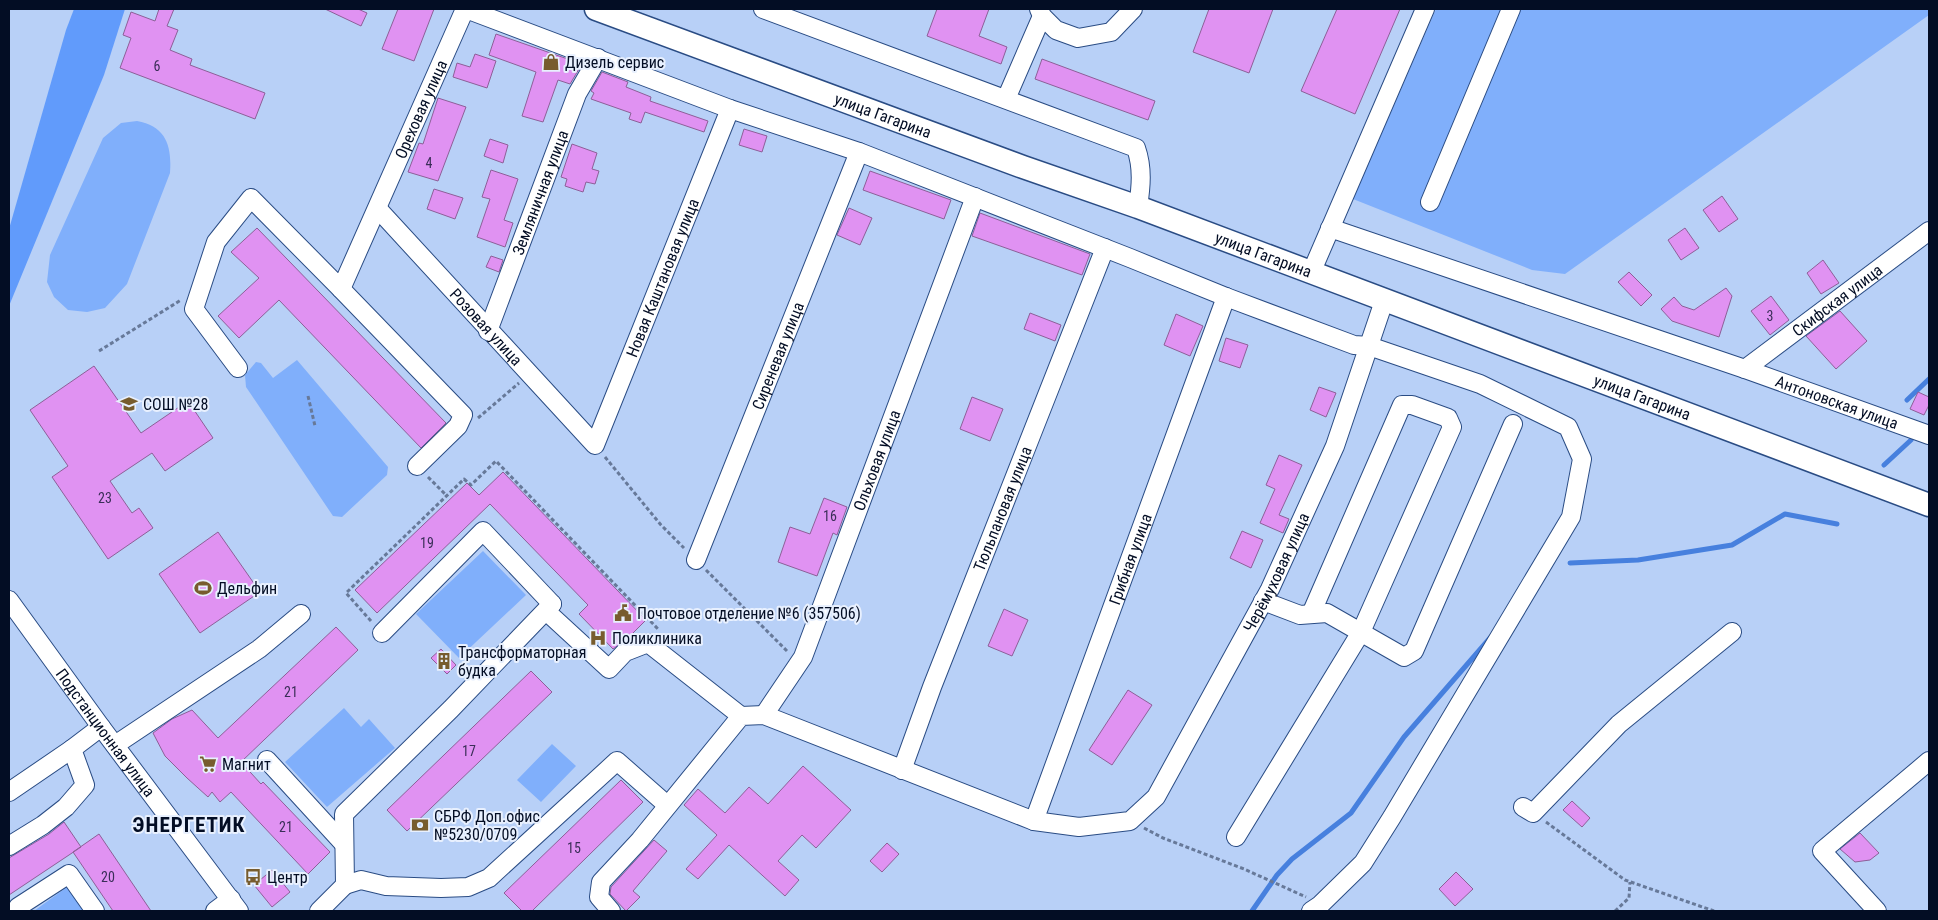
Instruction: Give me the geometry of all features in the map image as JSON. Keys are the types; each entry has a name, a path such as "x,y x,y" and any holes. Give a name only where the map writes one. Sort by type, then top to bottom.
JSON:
{"main road":[{"name":"улица Гагарина","path":"596,9 1014,164 1138,207 1929,505"}],"street":[{"path":"466,9 730,109 859,152 1226,297 1354,345 1369,346 1480,384 1568,427 1582,459 1571,517 1398,808 1363,863 1320,905 1311,911"},
{"name":"Ореховая улица","path":"341,289 466,9"},
{"path":"763,9 1136,148 1140,160 1141,183 1138,207"},
{"path":"1006,99 1040,12 1056,30 1078,38 1111,32 1133,9"},
{"path":"1311,273 1425,9"},
{"path":"1430,202 1511,9"},
{"name":"Земляничная улица","path":"488,331 577,94 598,58"},
{"name":"Новая Каштановая улица","path":"594,445 730,109"},
{"name":"Сиреневая улица","path":"696,560 859,152"},
{"name":"Ольховая улица","path":"764,715 803,657 975,197"},
{"path":"238,368 194,309 216,242 252,198 463,415 458,426 417,466"},
{"name":"Розовая улица","path":"378,209 594,445"},
{"name":"Антоновская улица","path":"1330,228 1746,369 1929,434"},
{"name":"Скифская улица","path":"1746,369 1929,231"},
{"name":"Тюльпановая улица","path":"902,770 932,687 1105,248"},
{"name":"Грибная улица","path":"1034,821 1226,297"},
{"name":"Черёмуховая улица","path":"1130,821 1156,797 1270,589 1335,446 1384,301"},
{"path":"1236,837 1361,632 1452,427 1448,418 1412,405 1402,405 1311,614"},
{"path":"1263,601 1300,615 1327,613 1404,657 1414,651 1513,424"},
{"path":"382,633 483,531 552,604"},
{"name":"Подстанционная улица","path":"9,600 101,727 235,905"},
{"path":"552,604 546,611 609,669 625,652 648,643 741,716 764,715 1034,821 1079,827 1130,821"},
{"path":"345,885 344,814 451,709 552,604"},
{"path":"115,745 260,649 301,614"},
{"path":"1528,810 1619,724 1732,632"},
{"path":"611,911 600,897 601,882 640,840 741,716"},
{"path":"9,792 101,727"},
{"path":"9,846 43,825 66,807 85,785 72,749"},
{"path":"267,760 343,843"},
{"path":"319,911 345,885 361,880 386,886 459,888 468,887 489,878 617,761 667,805"},
{"path":"1877,911 1822,851 1929,761"},
{"path":"16,911 18,907 69,874 95,911"},
{"path":"215,911 235,905"}],"path":[{"path":"99,351 180,299"},
{"path":"463,415 475,421 529,374"},
{"path":"308,396 316,426"},
{"path":"417,466 447,496"},
{"path":"1528,810 1625,880 1714,911"},
{"path":"1130,821 1163,838 1244,868 1302,894"},
{"path":"1615,911 1630,898 1630,882"}],"shaded area":[{"path":"74,9 125,9 104,75 9,306 9,229 66,30"},
{"path":"1436,9 1929,9 1929,15 1565,274 1532,270 1353,199"},
{"path":"137,121 155,127 165,139 170,154 170,173 127,284 105,308 87,312 68,310 54,297 47,282 50,255 103,138 121,123"},
{"path":"297,360 388,467 387,475 342,517 333,516 246,387 245,375 256,362 261,363 273,378"},
{"path":"483,551 526,595 459,658 416,614"},
{"path":"344,708 361,727 369,719 395,748 327,807 285,762"},
{"path":"552,744 576,766 541,802 517,780"},
{"path":"67,887 85,911 34,911"}],"building":[{"path":"159,9 174,9 167,26 178,30 170,50 192,59 190,65 265,93 255,119 120,68 131,38 123,35 131,12 155,21"},
{"path":"325,9 358,9 367,13 361,26"},
{"path":"398,9 434,9 414,61 382,49"},
{"path":"937,9 989,9 979,36 1007,47 1001,64 927,36"},
{"path":"1209,9 1273,9 1249,73 1193,52"},
{"path":"1337,9 1400,9 1355,114 1301,91"},
{"path":"496,34 582,64 570,84 558,80 543,122 522,116 536,72 489,55"},
{"path":"475,54 496,61 487,88 453,77 457,63 470,67"},
{"path":"1042,59 1155,101 1148,120 1035,79"},
{"path":"602,72 628,82 626,87 651,97 650,101 708,121 704,132 645,112 641,123 629,119 631,113 591,99 594,93 591,91"},
{"path":"438,98 466,107 438,181 408,172 419,143 423,144"},
{"path":"744,129 767,136 762,152 739,145"},
{"path":"490,139 508,145 503,163 484,156"},
{"path":"572,144 597,153 592,169 599,171 595,184 586,182 583,192 565,186 567,179 561,177"},
{"path":"491,170 518,179 504,220 513,223 505,247 477,237 490,199 482,197"},
{"path":"870,171 951,200 944,219 863,190"},
{"path":"434,189 463,198 455,219 427,209"},
{"path":"1722,196 1738,219 1719,232 1703,210"},
{"path":"849,208 872,218 860,245 837,235"},
{"path":"980,213 1090,254 1082,275 972,236"},
{"path":"257,228 446,423 421,448 279,300 239,338 218,316 259,278 231,252"},
{"path":"1685,228 1699,248 1681,260 1668,240"},
{"path":"491,256 503,260 499,272 486,267"},
{"path":"1823,260 1839,283 1821,294 1807,273"},
{"path":"1629,272 1652,295 1641,306 1618,282"},
{"path":"1726,288 1732,296 1719,337 1672,321 1661,309 1674,297 1682,306 1694,310"},
{"path":"1771,296 1789,320 1770,335 1751,311"},
{"path":"1840,311 1867,341 1836,369 1806,336"},
{"path":"1030,313 1061,325 1055,341 1024,329"},
{"path":"1176,314 1203,326 1190,356 1164,345"},
{"path":"1226,338 1248,345 1240,368 1219,361"},
{"path":"94,366 141,433 188,401 213,438 165,471 152,453 110,481 132,513 139,508 153,528 108,559 52,477 68,466 30,410"},
{"path":"1319,387 1336,393 1326,417 1310,410"},
{"path":"1918,392 1929,397 1929,405 1924,415 1910,409"},
{"path":"972,397 1003,409 990,441 960,429"},
{"path":"1279,455 1302,465 1279,515 1289,519 1283,533 1260,523 1275,489 1266,485"},
{"path":"503,472 646,620 626,640 613,649 579,614 588,605 490,504 377,613 355,590 467,483 479,495"},
{"path":"824,498 847,507 837,535 833,533 817,576 778,562 790,527 810,534"},
{"path":"1242,531 1263,540 1251,568 1230,558"},
{"path":"218,532 260,592 200,633 159,574"},
{"path":"1004,609 1028,620 1012,656 988,646"},
{"path":"336,627 358,650 241,762 261,784 263,782 330,852 308,874 231,792 220,802 212,792 208,797 187,778 165,756 153,733 172,719 192,710 218,738"},
{"name":"Трансформаторная будка","path":"441,649 456,665 447,674 431,658"},
{"path":"531,671 552,692 407,831 387,810"},
{"path":"1128,690 1152,705 1112,765 1089,750"},
{"path":"803,766 851,810 816,848 802,835 778,861 799,880 785,896 729,845 698,879 686,869 717,835 684,805 698,789 725,813 749,787 768,804"},
{"path":"621,780 643,802 532,911 522,911 504,893"},
{"path":"1572,801 1590,818 1582,827 1563,810"},
{"path":"64,822 81,847 9,895 9,858 49,834"},
{"path":"1860,833 1879,853 1870,860 1855,862 1840,849"},
{"path":"99,834 151,911 113,911 73,852"},
{"path":"654,840 667,851 633,891 640,897 626,911 610,894 611,887"},
{"path":"887,843 899,854 882,872 870,861"},
{"path":"272,870 290,892 272,907 254,885"},
{"path":"1456,872 1473,889 1455,906 1439,889"}],"waterway":[{"path":"1907,400 1929,379"},
{"path":"1884,465 1911,440"},
{"path":"1570,563 1638,560 1732,545 1785,514 1837,524"},
{"path":"1252,911 1277,875 1292,859 1351,813 1404,737 1490,638"}],"place":[{"name":"Дизель сервис","path":"551,62"},
{"name":"СОШ №28","path":"129,404"},
{"name":"Дельфин","path":"203,588"},
{"name":"Почтовое отделение №6 (357506)","path":"623,613"},
{"name":"Поликлиника","path":"598,638"},
{"name":"Трансформаторная будка","path":"444,661"},
{"name":"Магнит","path":"208,764"},
{"name":"СБРФ Доп.офис №5230/0709","path":"420,825"},
{"name":"Центр","path":"253,877"}],"district":[{"name":"ЭНЕРГЕТИК","path":"189,825"}]}
